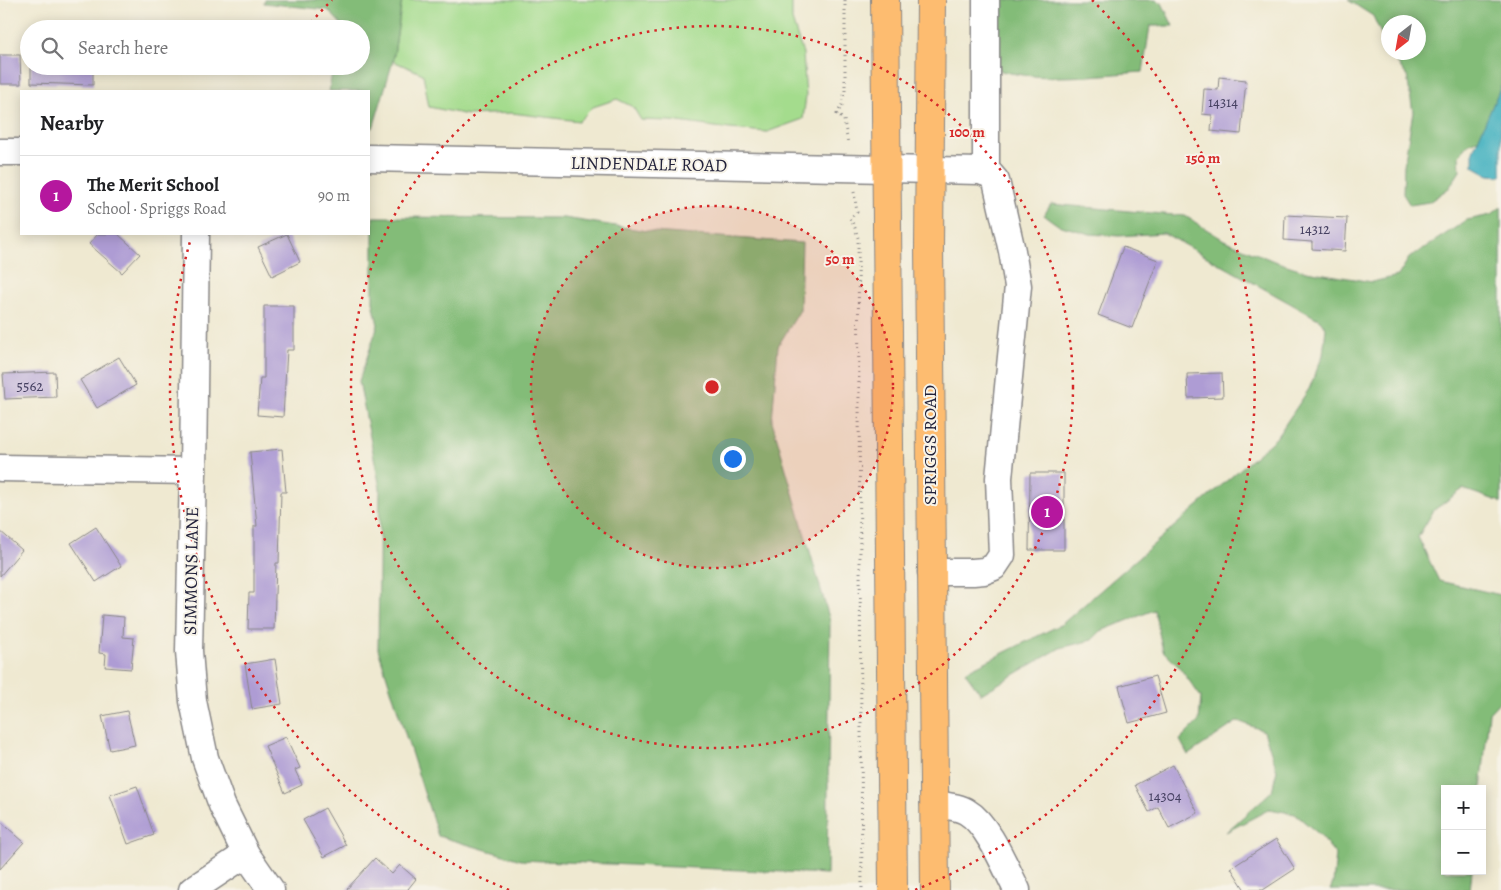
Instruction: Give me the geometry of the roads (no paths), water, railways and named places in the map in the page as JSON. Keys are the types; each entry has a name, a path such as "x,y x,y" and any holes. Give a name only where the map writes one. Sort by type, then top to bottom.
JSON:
{"main road":[{"path":"885,0 885,169 893,890"},
{"name":"SPRIGGS ROAD","path":"931,0 929,257 935,890"}],"street":[{"path":"931,572 984,571 994,567 1002,556 999,478 1018,286 996,181 990,174 986,173 986,0"},
{"path":"0,152 20,152"},
{"name":"LINDENDALE ROAD","path":"370,158 980,171 986,173"},
{"name":"SIMMONS LANE","path":"196,235 189,652 193,701 205,758 222,805 246,854 271,890"},
{"path":"0,468 193,471"},
{"path":"934,804 966,811 976,818 984,827 1017,890"},
{"path":"192,890 246,854"}],"water":[{"path":"1501,86 1501,176 1489,175 1473,166 1473,151"}],"place":[{"name":"The Merit School","path":"1047,512"}]}
